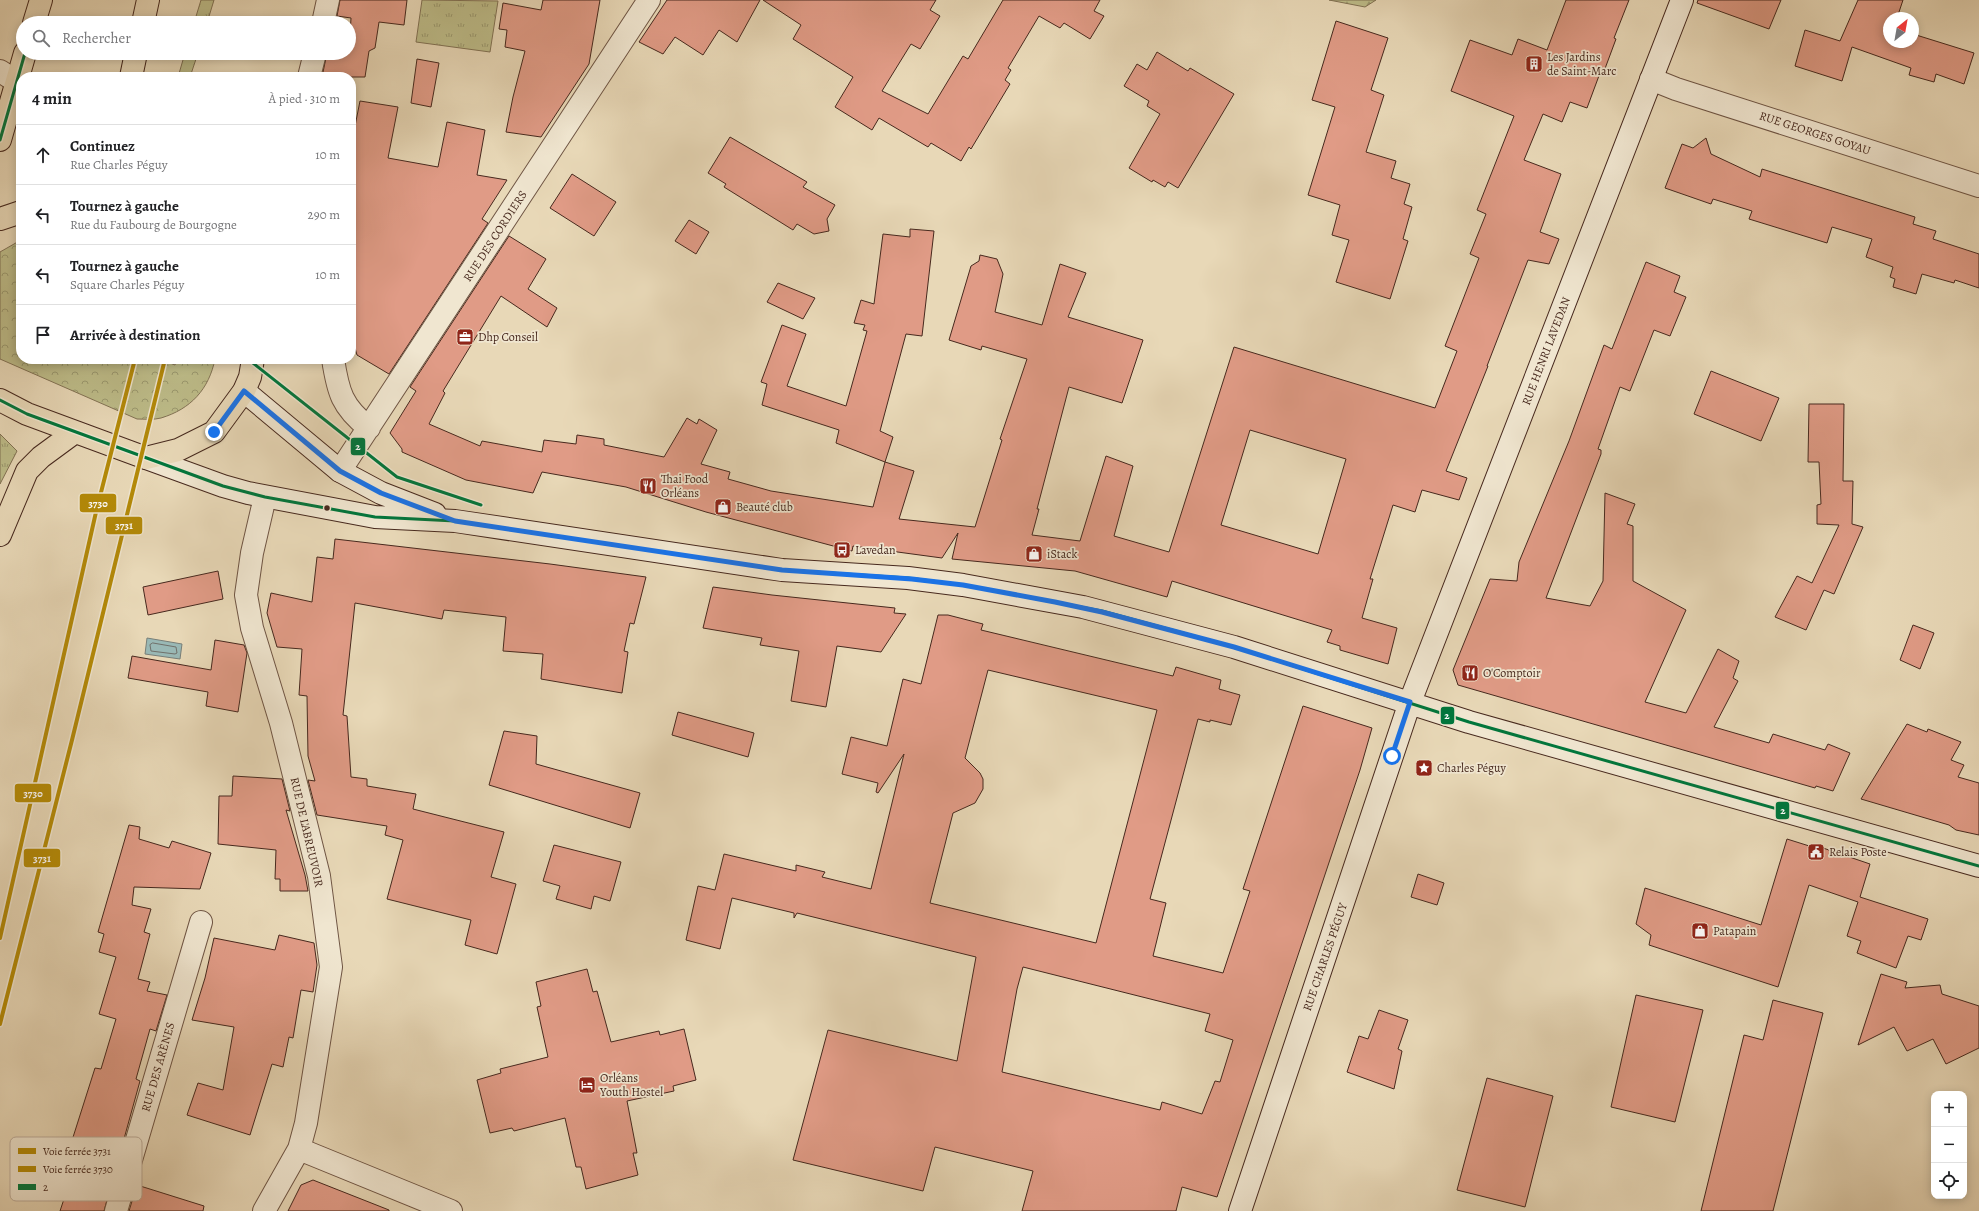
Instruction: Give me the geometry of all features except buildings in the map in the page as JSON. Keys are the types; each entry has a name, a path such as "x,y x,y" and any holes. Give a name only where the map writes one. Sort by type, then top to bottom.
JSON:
{"main road":[{"path":"36,16 41,0"},
{"path":"145,16 148,0"},
{"path":"0,140 8,76 20,60"},
{"path":"132,72 135,60"},
{"path":"0,219 16,214"},
{"path":"0,400 27,414 146,458 178,450 214,432 244,391 250,377 251,364"},
{"path":"0,534 27,471 41,457 75,432"}],"street":[{"path":"324,16 328,0"},
{"name":"RUE DES CORDIERS","path":"340,471 649,0"},
{"name":"RUE HENRI LAVEDAN","path":"1410,702 1682,0"},
{"path":"310,72 313,60"},
{"name":"RUE GEORGES GOYAU","path":"1652,79 1676,89 1979,186"},
{"path":"334,364 337,385 344,400 353,415 369,428"},
{"path":"244,391 340,471 381,493 455,521"},
{"path":"146,458 223,486 265,497 375,516 455,521 782,570 908,578 963,585 1076,606 1234,647 1469,722 1704,789 1847,827 1979,866"},
{"name":"RUE DE L'ABREUVOIR","path":"264,1211 299,1150 306,1123 331,967 319,876 281,723 252,628 246,595 252,553 265,497"},
{"name":"RUE CHARLES PÉGUY","path":"1240,1211 1410,702"},
{"name":"RUE DES ARÈNES","path":"138,1137 201,922"},
{"path":"299,1150 451,1211"},
{"name":"RUE DES ARÈNES","path":"116,1211 119,1201"}],"green space":[{"path":"201,0 214,0 209,16 196,16"},
{"path":"422,0 498,1 490,52 416,42"},
{"path":"1329,0 1376,0 1365,7"},
{"path":"183,60 196,60 192,72 179,72"},
{"path":"16,243 16,364 214,364 208,380 203,388 190,403 172,414 158,419 137,419 0,359 0,252"},
{"path":"0,434 17,451 0,484"}],"water":[{"path":"147,638 182,644 180,659 145,654"}],"rail line":[{"name":"3730","path":"0,938 96,512 134,364"},
{"name":"3731","path":"0,1024 72,740 164,364"}],"transit line":[{"name":"2","path":"20,72 23,60"},
{"name":"2","path":"0,140 16,84"},
{"name":"2","path":"254,364 397,477 481,505"},
{"name":"2","path":"0,400 27,414 223,486 265,497 375,517 455,521 782,570 908,578 963,585 1102,611 1234,647 1469,722 1979,866"}],"place":[{"name":"Les Jardins de Saint-Marc","path":"1534,64"},
{"name":"Dhp Conseil","path":"465,337"},
{"name":"Thai Food Orléans","path":"648,486"},
{"name":"Beauté club","path":"723,507"},
{"name":"Lavedan","path":"842,550"},
{"name":"iStack","path":"1034,554"},
{"name":"O'Comptoir","path":"1470,673"},
{"name":"Charles Péguy","path":"1424,768"},
{"name":"Relais Poste","path":"1816,852"},
{"name":"Patapain","path":"1700,931"},
{"name":"Orléans Youth Hostel","path":"587,1085"}],"route":[{"path":"214,432 244,391 340,471 381,493 455,521 597,541 782,570 908,578 963,585 1083,607 1234,647 1410,702 1392,756"}]}
